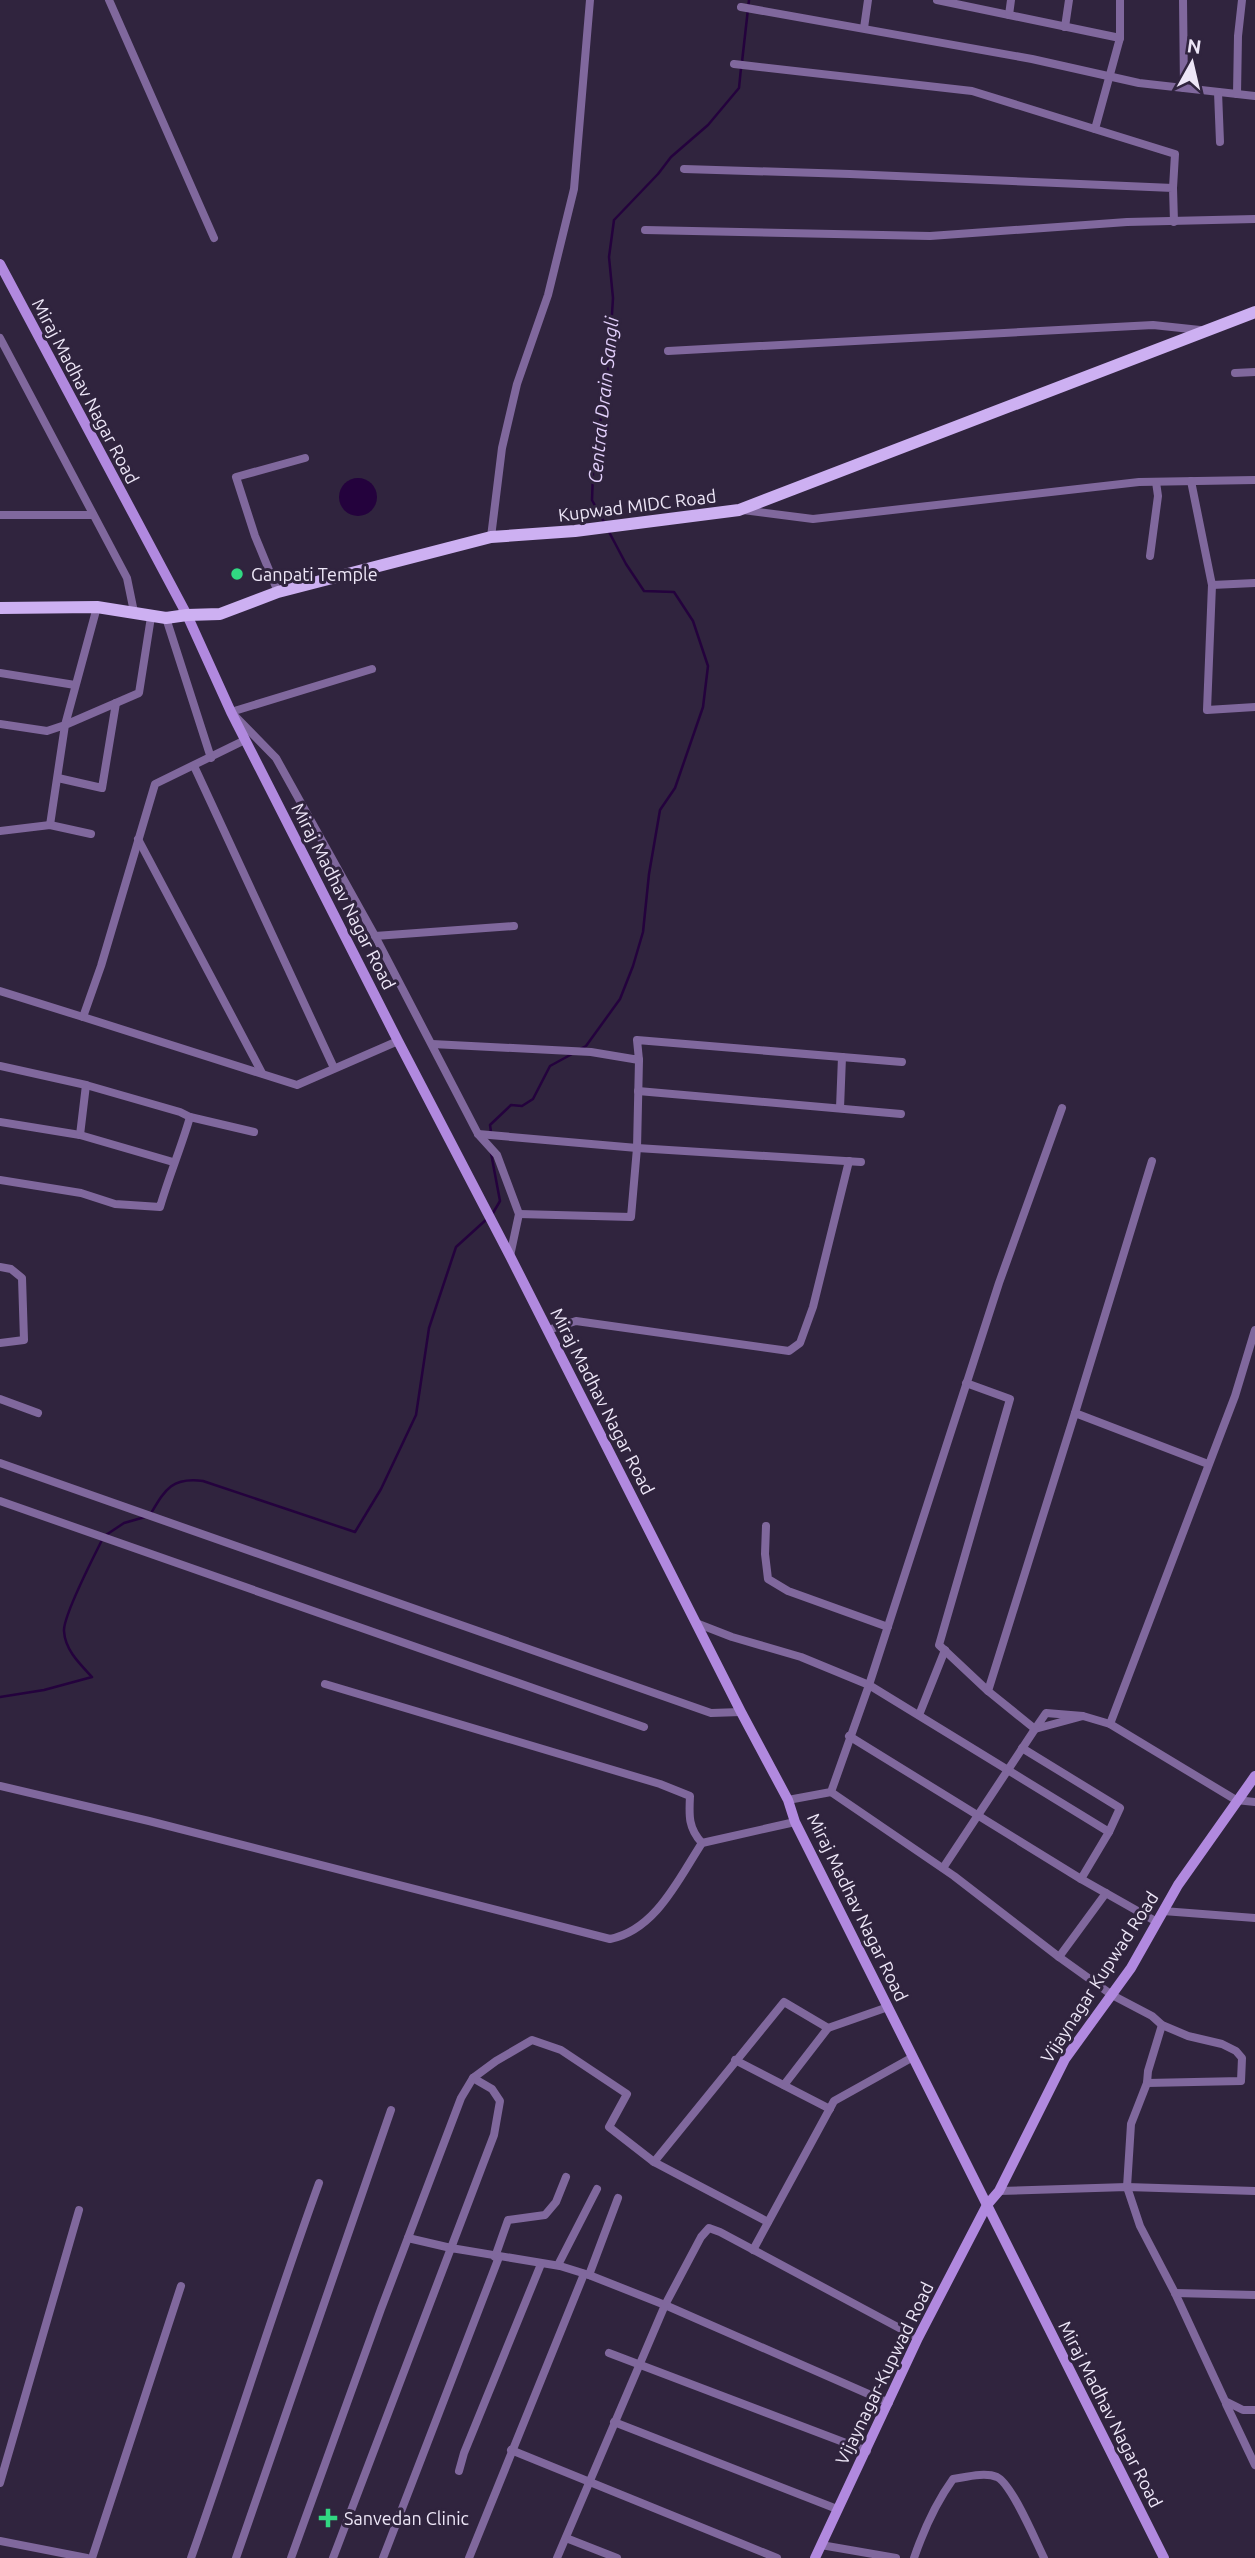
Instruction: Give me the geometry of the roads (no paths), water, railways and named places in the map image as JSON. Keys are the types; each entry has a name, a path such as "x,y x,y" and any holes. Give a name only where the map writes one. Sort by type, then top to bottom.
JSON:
{"main road":[{"name":"Kupwad MIDC Road","path":"0,608 97,607 166,618 219,614 278,592 491,537 575,531 739,510 1255,312"}],"street":[{"path":"109,0 214,238"},
{"path":"491,537 502,448 517,384 548,295 574,189 590,0"},
{"path":"864,29 868,0"},
{"path":"937,0 1120,38"},
{"path":"1009,15 1011,0"},
{"path":"1065,27 1069,0"},
{"path":"1095,129 1120,38 1121,0"},
{"path":"1182,0 1184,88"},
{"path":"1237,94 1242,0"},
{"path":"741,7 1032,59 1139,83 1255,96"},
{"path":"734,64 972,91 1175,153 1174,222"},
{"path":"1218,92 1220,142"},
{"path":"684,169 1173,188"},
{"path":"645,230 930,236 1127,222 1255,219"},
{"name":"Miraj Madhav Nagar Road","path":"0,264 187,615 231,712 788,1800 795,1822 1160,2556"},
{"path":"668,351 1153,325 1207,331"},
{"path":"0,338 127,578 134,612"},
{"path":"1234,373 1255,372"},
{"path":"278,592 255,537 236,477 304,458"},
{"path":"739,510 813,519 1156,482 1255,480"},
{"path":"1191,481 1212,585 1207,710 1255,708"},
{"path":"1150,556 1158,496 1156,482"},
{"path":"0,515 93,515"},
{"path":"1212,585 1255,583"},
{"path":"50,825 65,725 97,607"},
{"path":"0,724 47,731 139,692 152,617"},
{"path":"166,618 211,758"},
{"path":"372,669 231,712 276,758 375,936 478,1134 497,1155 519,1214 510,1256"},
{"path":"0,673 75,685"},
{"path":"58,778 102,788 116,703"},
{"path":"83,1017 101,966 155,784 246,740"},
{"path":"194,766 334,1068"},
{"path":"0,831 50,825 91,834"},
{"path":"138,839 262,1073"},
{"path":"375,936 514,926"},
{"path":"0,991 297,1085 398,1041"},
{"path":"519,1214 631,1217 637,1148 637,1040 902,1062"},
{"path":"432,1044 591,1052 639,1060"},
{"path":"840,1108 842,1057"},
{"path":"0,1066 86,1085 180,1112 190,1118 254,1132"},
{"path":"80,1135 86,1085"},
{"path":"638,1091 901,1114"},
{"path":"831,1792 869,1685 999,1283 1062,1108"},
{"path":"0,1180 81,1194 115,1204 160,1207 190,1118"},
{"path":"0,1122 80,1135 173,1162"},
{"path":"478,1134 637,1148 861,1162"},
{"path":"548,1330 576,1321 789,1350 800,1343 813,1307 849,1161"},
{"path":"988,1691 1152,1161"},
{"path":"0,1267 11,1269 22,1278 24,1340 0,1343"},
{"path":"1110,1724 1235,1396 1255,1330"},
{"path":"967,1383 1010,1399 939,1645 988,1691 1035,1729"},
{"path":"0,1399 38,1413"},
{"path":"1075,1413 1208,1464"},
{"path":"0,1463 711,1713 741,1712"},
{"path":"0,1501 645,1727"},
{"path":"766,1526 768,1579 788,1591 888,1627"},
{"path":"696,1623 732,1637 801,1657 869,1685 1110,1832"},
{"path":"919,1715 945,1650"},
{"path":"325,1684 660,1784 690,1796 688,1817 692,1833 702,1843"},
{"path":"943,1868 1046,1713 1083,1716 1110,1724 1236,1800 1255,1802"},
{"path":"849,1736 1157,1923"},
{"path":"1022,1748 1120,1808 1110,1832 1081,1879"},
{"name":"Vijaynagar Kupwad Road","path":"987,2205 999,2191 1065,2059 1131,1968 1163,1912 1236,1800 1255,1776"},
{"path":"0,1786 149,1821 610,1939 620,1937 636,1927 664,1903 702,1843 795,1822"},
{"path":"788,1800 831,1792 943,1868 1112,1995 1152,2016 1161,2025 1188,2036 1222,2044 1236,2051 1242,2058 1241,2081 1147,2083"},
{"path":"1059,1957 1106,1893"},
{"path":"1163,1912 1255,1918"},
{"path":"654,2162 784,2002 828,2028"},
{"path":"784,2085 828,2028 888,2007"},
{"path":"1161,2025 1147,2083 1132,2124 1127,2187 1140,2226 1175,2293 1255,2465"},
{"path":"291,2558 461,2098 473,2078 496,2061 532,2040 561,2050 627,2094 609,2127 654,2162 768,2222"},
{"path":"753,2250 834,2101 913,2057"},
{"path":"735,2060 830,2109"},
{"path":"333,2558 494,2135 500,2101 492,2089 473,2078"},
{"path":"236,2558 391,2110"},
{"path":"383,2558 497,2257 508,2220 545,2215 556,2202 566,2177"},
{"path":"191,2558 319,2183"},
{"path":"999,2191 1127,2187 1255,2191"},
{"path":"558,2265 597,2189"},
{"path":"468,2558 618,2198"},
{"name":"Vijaynagar-Kupwad Road","path":"815,2558 918,2338 987,2205"},
{"path":"0,2483 79,2210"},
{"path":"557,2558 665,2305 701,2237 709,2228 918,2338"},
{"path":"408,2238 497,2257 558,2265 665,2305 889,2403"},
{"path":"459,2471 464,2452 541,2264"},
{"path":"0,2541 89,2558 181,2286"},
{"path":"1175,2293 1255,2295"},
{"path":"609,2353 867,2451"},
{"path":"1225,2401 1243,2410 1255,2410"},
{"path":"614,2422 837,2509"},
{"path":"511,2450 778,2558"},
{"path":"914,2558 926,2523 953,2479 977,2476 997,2477 1008,2487 1044,2558"},
{"path":"566,2538 617,2558"},
{"path":"821,2545 896,2558"}],"waterway":[{"name":"Central Drain Sangli","path":"742,62 749,0"},
{"name":"Central Drain Sangli","path":"605,524 592,500 594,446 604,406 609,362 613,298 609,257 614,220 671,157 708,125 739,88 741,68"},
{"name":"Central Drain Sangli","path":"580,1049 586,1046 620,999 633,966 643,932 660,810 675,788 703,707 708,666 693,621 674,592 644,591 608,530"},
{"name":"Central Drain Sangli","path":"491,1132 490,1125 511,1105 522,1106 533,1099 550,1066 572,1054"},
{"name":"Central Drain Sangli","path":"491,1153 500,1201 493,1213"},
{"path":"150,1515 170,1487 192,1480 203,1481 355,1532 381,1489 416,1415 429,1328 456,1247 488,1218"},
{"name":"Central Drain Sangli","path":"106,1535 124,1523 145,1517"},
{"name":"Central Drain Sangli","path":"0,1697 44,1690 92,1677 70,1650 64,1631 73,1600 102,1540"}],"place":[{"name":"Ganpati Temple","path":"237,574"},
{"name":"Sanvedan Clinic","path":"328,2518"}]}
